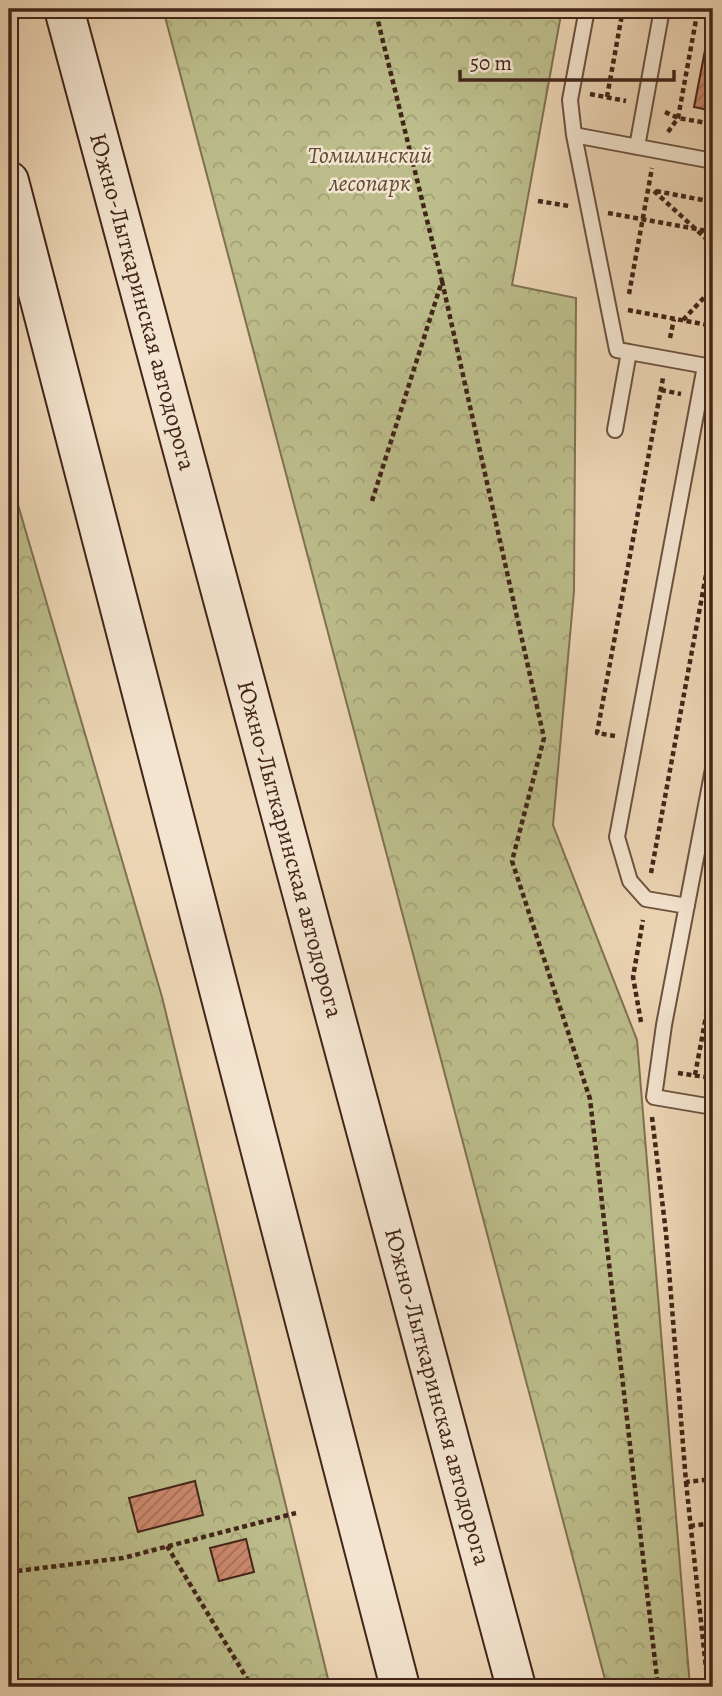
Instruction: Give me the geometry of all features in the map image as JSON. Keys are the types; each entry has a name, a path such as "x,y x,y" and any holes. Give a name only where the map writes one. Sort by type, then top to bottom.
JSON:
{"main road":[{"name":"Южно-Лыткаринская автодорога","path":"64,9 516,1687"},
{"path":"9,181 400,1687"}],"lane":[{"path":"587,9 570,100 574,135 617,350 709,366 617,837 631,881 646,899 687,906"},
{"path":"637,146 662,9"},
{"path":"574,135 713,161"},
{"path":"615,430 629,352"},
{"path":"713,769 664,1025 654,1097 713,1107"}],"path":[{"path":"375,9 442,281 544,738 512,861 590,1099 658,1687"},
{"path":"607,97 623,9"},
{"path":"626,310 651,190 655,150 678,118 698,9"},
{"path":"641,166 652,168"},
{"path":"651,190 713,202"},
{"path":"651,190 713,245"},
{"path":"538,201 713,232"},
{"path":"372,501 442,281"},
{"path":"683,320 713,288"},
{"path":"609,307 713,326"},
{"path":"597,733 674,319"},
{"path":"643,1028 633,977 713,537"},
{"path":"695,1075 713,979"},
{"path":"650,1106 666,1233 690,1526 708,1687"},
{"path":"686,1482 713,1479"},
{"path":"9,1572 123,1558 296,1513"},
{"path":"690,1526 713,1523"},
{"path":"167,1546 252,1687"}],"green space":[{"name":"Томилинский лесопарк","path":"163,9 562,9 512,285 576,298 574,591 553,825 637,1040 690,1687 607,1687"},
{"path":"9,474 162,997 330,1687 9,1687"}],"building":[{"path":"713,9 713,111 694,107"},
{"path":"195,1481 203,1515 138,1532 129,1498"},
{"path":"246,1539 254,1572 219,1581 210,1548"}]}
